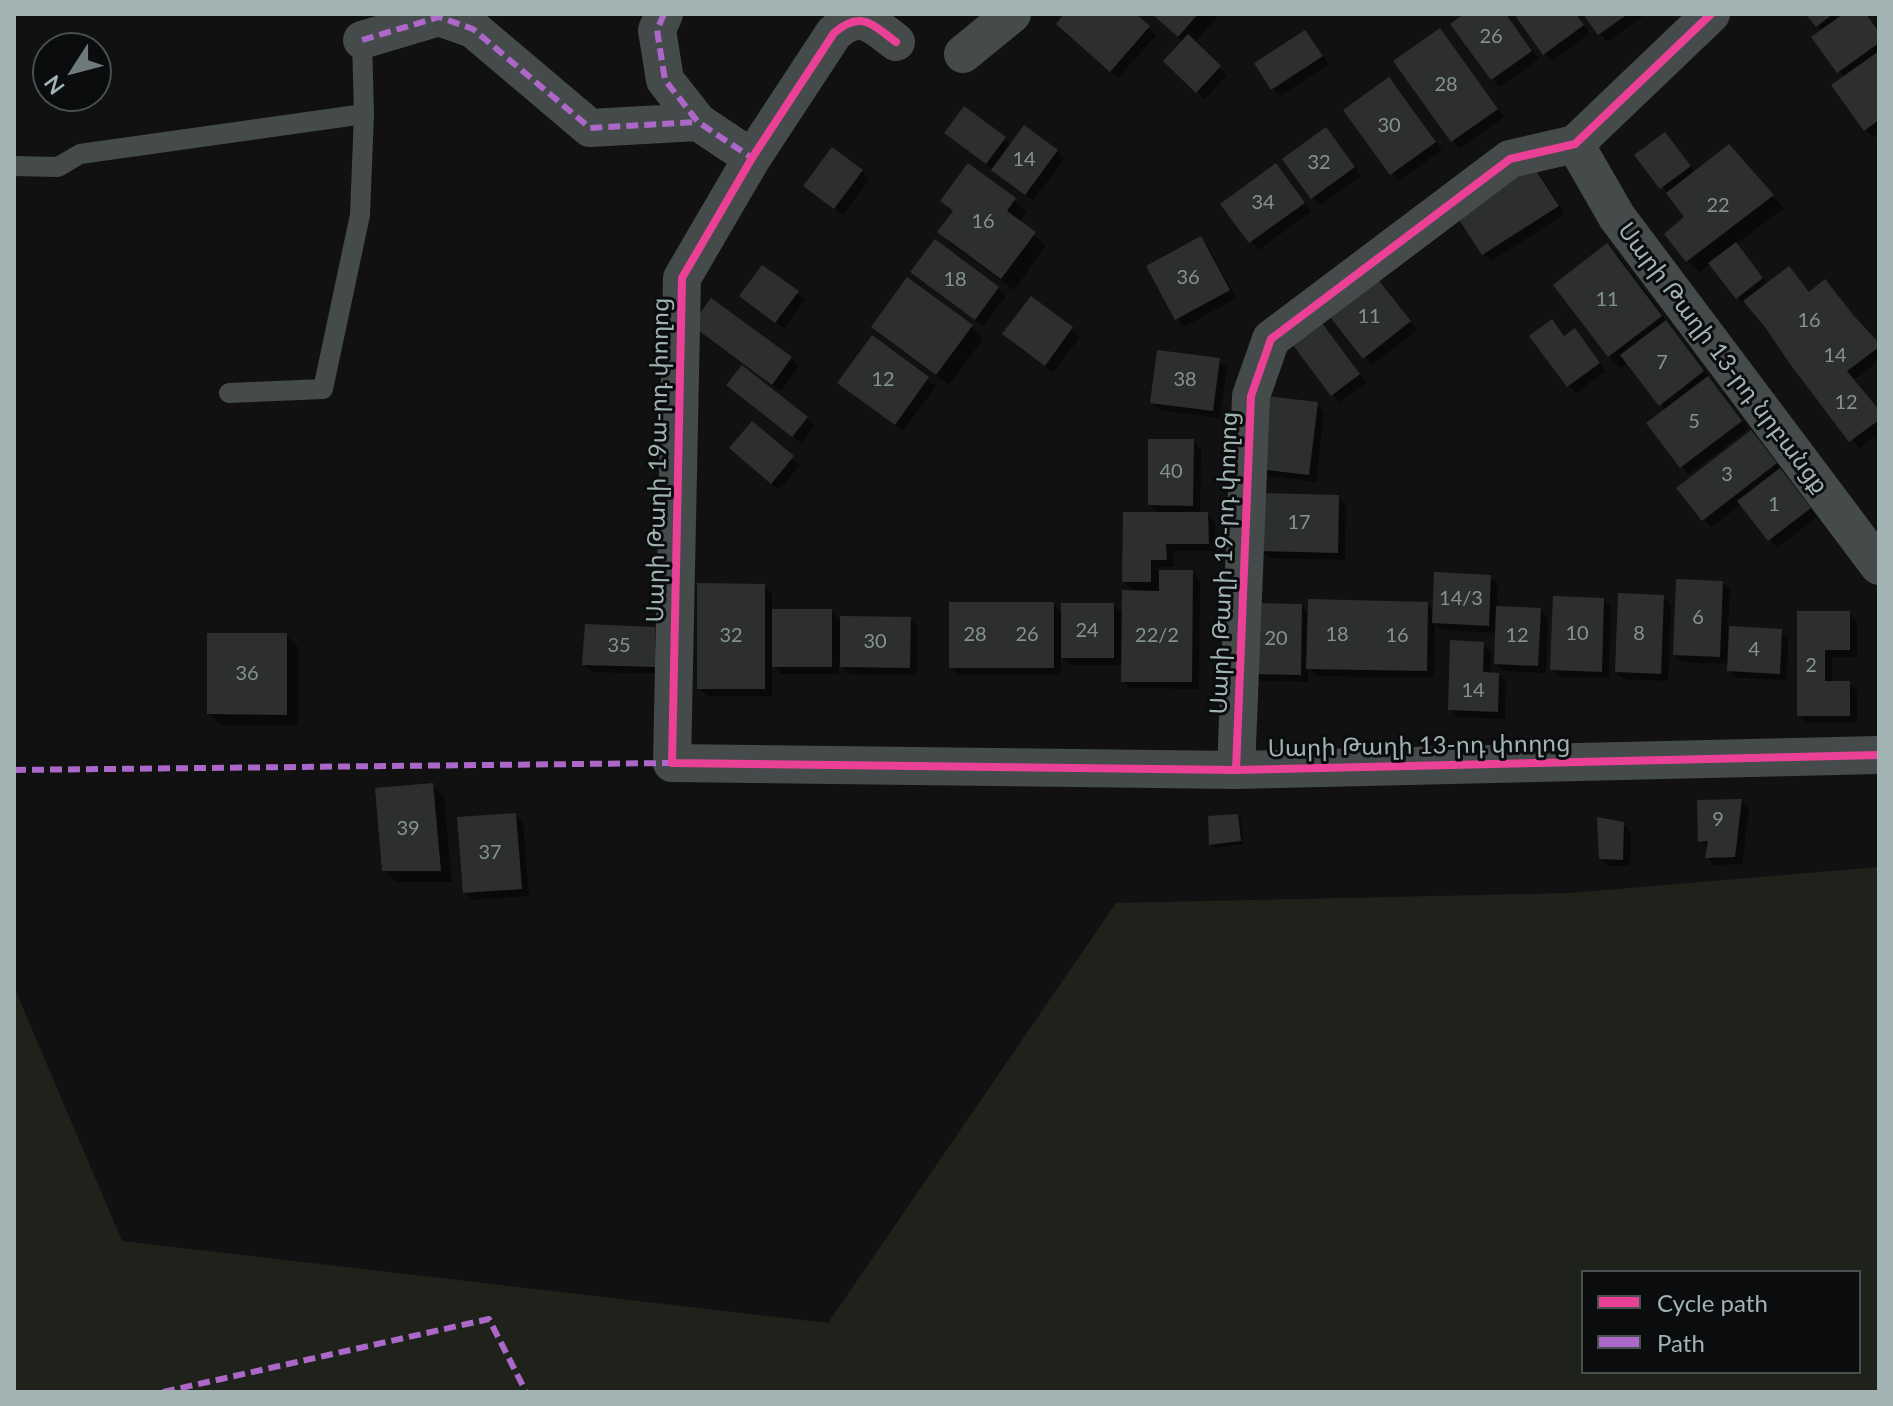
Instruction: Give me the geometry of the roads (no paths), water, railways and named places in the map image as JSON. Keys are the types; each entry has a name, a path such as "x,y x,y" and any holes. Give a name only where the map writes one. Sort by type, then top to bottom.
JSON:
{"street":[{"path":"664,14 657,30 665,80 698,122 752,158"},
{"path":"963,54 1012,14"},
{"path":"1575,144 1711,14"},
{"path":"362,40 439,17 473,29 590,128 698,122"},
{"name":"Սարի Թաղի 19ա-րդ փողոց","path":"672,763 682,278 752,158 831,35 850,22 862,20 896,42"},
{"name":"Սարի Թաղի 13-րդ նրբանցք","path":"1575,144 1617,217 1879,566"},
{"name":"Սարի Թաղի 19-րդ փողոց","path":"1236,770 1251,396 1271,339 1510,159 1575,144"},
{"name":"Սարի Թաղի 13-րդ փողոց","path":"672,763 1236,770 1879,755"}],"lane":[{"path":"229,393 323,389 360,215 364,114 362,40"},
{"path":"14,166 58,167 80,154 364,114"}]}
